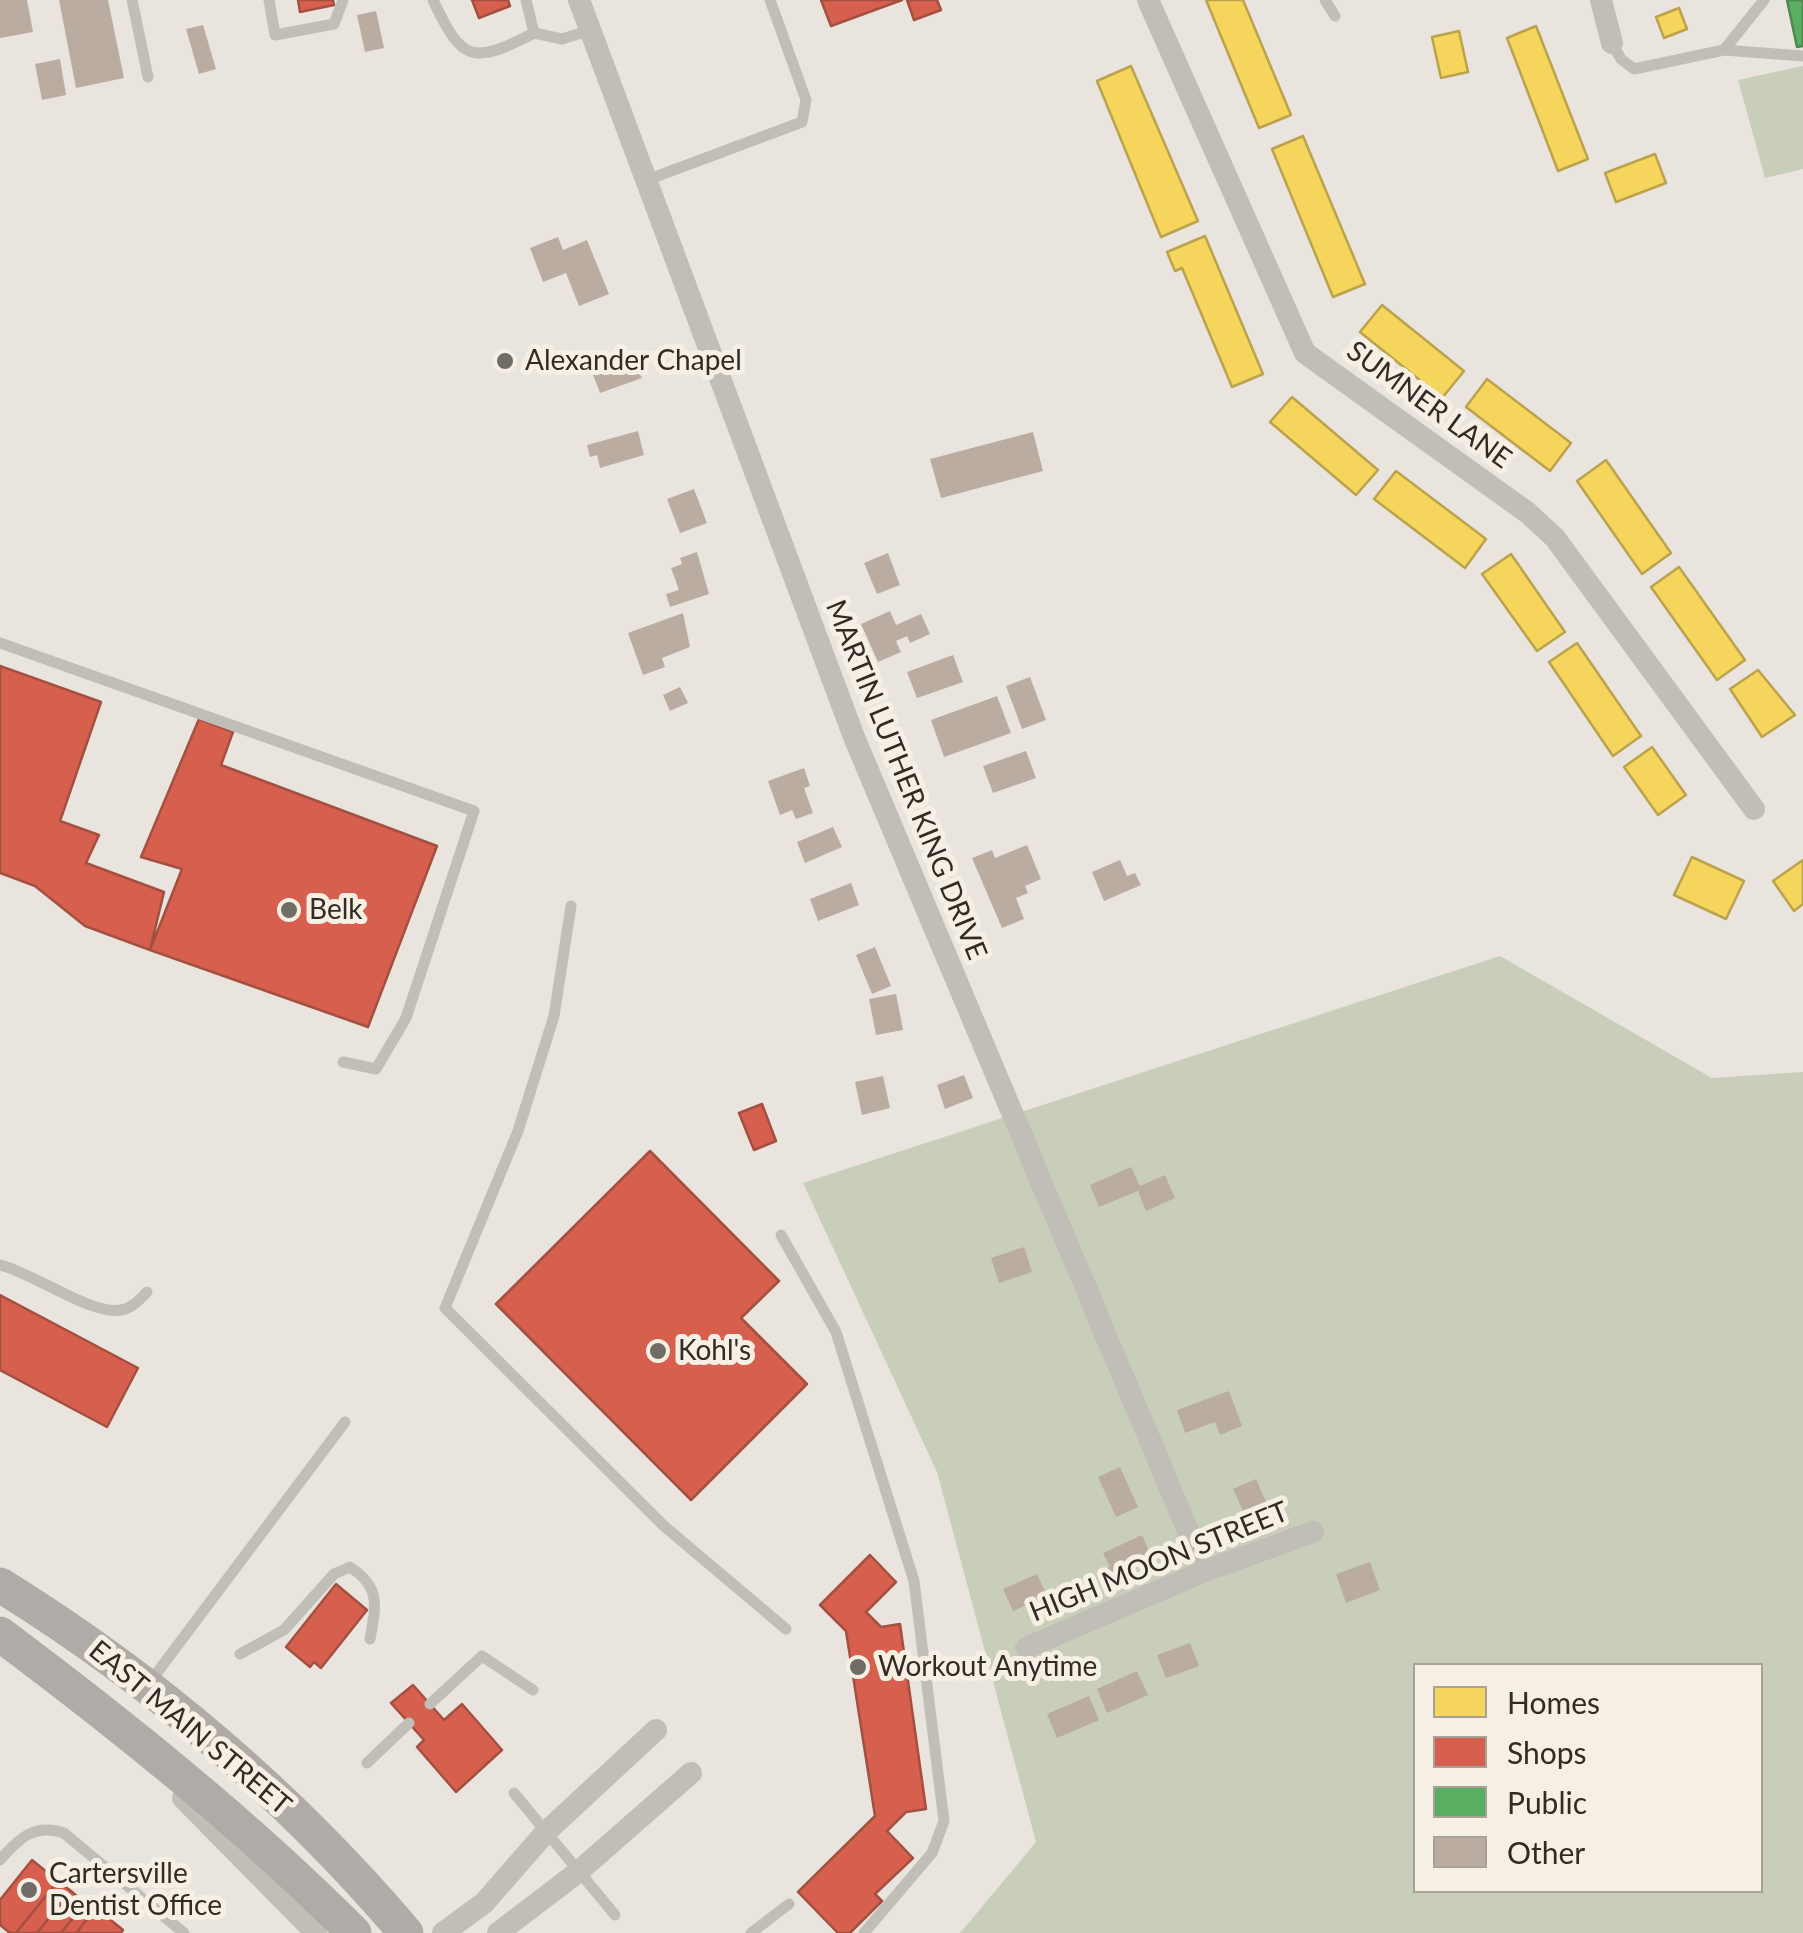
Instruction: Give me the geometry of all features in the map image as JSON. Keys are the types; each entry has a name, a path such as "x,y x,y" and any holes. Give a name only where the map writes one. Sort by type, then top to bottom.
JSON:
{"main road":[{"name":"EAST MAIN STREET","path":"0,1585 201,1730 307,1826 406,1933"},
{"name":"EAST MAIN STREET","path":"0,1634 119,1724 278,1857 354,1933"}],"street":[{"name":"MARTIN LUTHER KING DRIVE","path":"579,0 854,737 1204,1571"},
{"name":"SUMNER LANE","path":"1148,0 1305,353 1528,513 1555,538 1754,809"},
{"path":"1602,0 1612,42"},
{"name":"HIGH MOON STREET","path":"1026,1648 1204,1571 1313,1532"},
{"path":"119,1724 116,1731 316,1933"},
{"path":"443,1933 484,1904 546,1832 656,1730"},
{"path":"498,1933 578,1872 691,1773"}],"lane":[{"path":"132,0 148,77"},
{"path":"269,0 275,35 334,24 343,0"},
{"path":"433,0 457,46 470,52 506,48 534,33 562,39 591,30"},
{"path":"526,0 534,33"},
{"path":"647,180 802,122 806,100 770,0"},
{"path":"1325,0 1336,16"},
{"path":"1724,50 1764,0"},
{"path":"1612,42 1620,59 1634,69 1724,50 1803,56"},
{"path":"0,643 474,811 406,1018 376,1069 343,1062"},
{"path":"570,906 549,1032 518,1131 446,1308 664,1526 786,1629"},
{"path":"781,1235 810,1279 836,1332 914,1581 944,1821 932,1854 864,1933"},
{"path":"0,1265 33,1274 110,1311 126,1310 147,1292"},
{"path":"146,1687 345,1422"},
{"path":"240,1654 284,1630 334,1574 350,1567 369,1580 377,1601 370,1639"},
{"path":"430,1704 482,1656 534,1690"},
{"path":"366,1763 409,1723"},
{"path":"514,1793 616,1916"},
{"path":"0,1860 31,1832 47,1827 64,1833 184,1933"},
{"path":"751,1933 788,1904"},
{"path":"161,1933 170,1922"}],"green space":[{"path":"1803,66 1803,169 1765,178 1738,80"},
{"path":"1500,956 1712,1078 1803,1072 1803,1933 960,1933 1036,1842 937,1472 803,1183"}],"building: Homes":[{"path":"1206,0 1243,0 1291,115 1259,128"},
{"path":"1679,8 1687,29 1664,38 1656,17"},
{"path":"1536,26 1588,159 1558,171 1507,38"},
{"path":"1459,31 1468,72 1441,78 1432,37"},
{"path":"1131,66 1198,221 1161,237 1097,81"},
{"path":"1303,136 1365,284 1333,297 1272,149"},
{"path":"1655,154 1666,183 1616,202 1605,173"},
{"path":"1205,236 1263,374 1232,387 1182,268 1175,271 1167,252"},
{"path":"1382,305 1464,371 1442,398 1360,332"},
{"path":"1487,379 1571,443 1550,471 1466,407"},
{"path":"1292,397 1378,470 1356,495 1270,422"},
{"path":"1606,460 1671,553 1642,574 1577,481"},
{"path":"1396,471 1486,539 1465,568 1374,499"},
{"path":"1511,554 1565,632 1537,651 1482,574"},
{"path":"1679,567 1745,660 1717,680 1651,587"},
{"path":"1577,643 1641,736 1613,756 1549,662"},
{"path":"1758,670 1795,715 1762,737 1730,689"},
{"path":"1652,747 1686,795 1658,815 1624,767"},
{"path":"1692,857 1744,881 1726,919 1674,895"},
{"path":"1803,860 1803,904 1794,911 1773,881"}],"building: Shops":[{"path":"298,0 333,0 334,5 300,12"},
{"path":"472,0 508,0 510,6 479,18"},
{"path":"821,0 902,0 831,26"},
{"path":"907,0 937,0 941,10 914,20"},
{"path":"0,666 101,702 60,821 99,835 86,863 164,892 150,950 85,926 35,886 0,873"},
{"name":"Belk","path":"199,719 233,732 221,765 437,846 368,1027 150,950 182,869 141,857"},
{"path":"762,1104 776,1141 754,1150 739,1113"},
{"name":"Kohl's","path":"650,1151 779,1281 741,1318 807,1384 691,1500 496,1304"},
{"path":"0,1295 138,1368 107,1427 0,1370"},
{"path":"870,1555 896,1582 866,1612 881,1627 900,1624 926,1809 906,1812 887,1831 913,1858 875,1894 882,1901 850,1933 838,1933 798,1892 875,1816 846,1631 820,1605"},
{"path":"336,1584 367,1610 321,1668 314,1662 310,1667 286,1647"},
{"path":"413,1685 444,1720 462,1704 502,1750 456,1792 417,1747 424,1740 391,1703"},
{"name":"Cartersville Dentist Office","path":"32,1860 58,1881 16,1933 10,1933 0,1925 0,1900"},
{"path":"58,1881 71,1891 37,1933 16,1933"},
{"path":"71,1891 85,1903 61,1933 37,1933"},
{"path":"85,1903 94,1911 76,1933 61,1933"},
{"path":"96,1908 123,1930 121,1933 76,1933"}],"building: Public":[{"path":"1787,0 1803,0 1803,46 1797,47"}],"building: Other":[{"path":"0,0 27,0 33,32 0,38"},
{"path":"59,0 108,0 124,78 76,88"},
{"path":"376,11 384,48 365,52 357,15"},
{"path":"203,25 216,69 199,74 186,29"},
{"path":"60,59 66,95 42,100 35,64"},
{"path":"558,237 563,250 587,240 609,294 579,306 566,273 543,282 530,248"},
{"path":"626,351 642,378 600,393 589,364"},
{"path":"638,431 644,455 600,468 597,455 590,457 587,445"},
{"path":"1033,432 1043,471 941,498 930,459"},
{"path":"694,489 707,523 680,533 667,499"},
{"path":"697,552 709,594 670,607 666,594 679,590 671,568 682,564 680,558"},
{"path":"888,553 900,585 877,594 864,563"},
{"path":"890,611 896,625 921,614 930,634 910,643 907,636 896,641 901,652 878,662 861,624"},
{"path":"683,613 690,647 662,658 665,667 643,675 628,633"},
{"path":"866,641 875,662 857,670 847,649"},
{"path":"953,655 963,682 917,698 907,672"},
{"path":"1030,677 1046,720 1022,729 1006,686"},
{"path":"680,687 688,703 670,711 663,695"},
{"path":"997,696 1011,733 944,757 931,720"},
{"path":"1026,751 1036,778 993,793 983,766"},
{"path":"804,768 810,786 804,788 813,813 796,819 792,810 780,815 768,781"},
{"path":"833,827 842,847 805,863 797,842"},
{"path":"1027,845 1041,879 1025,886 1028,893 1016,898 1024,919 1002,928 972,858 992,850 995,858"},
{"path":"1120,860 1127,876 1135,873 1141,885 1104,901 1092,872"},
{"path":"851,883 859,905 818,921 810,899"},
{"path":"875,947 891,986 872,994 856,955"},
{"path":"896,994 903,1030 876,1035 869,999"},
{"path":"964,1075 973,1098 945,1109 937,1085"},
{"path":"883,1076 890,1108 862,1115 855,1082"},
{"path":"1131,1167 1140,1186 1165,1175 1175,1198 1146,1211 1138,1191 1099,1207 1090,1185"},
{"path":"1024,1247 1032,1272 999,1283 991,1258"},
{"path":"1229,1391 1242,1426 1220,1435 1215,1422 1185,1433 1177,1410"},
{"path":"1120,1467 1138,1507 1116,1517 1098,1477"},
{"path":"1256,1479 1273,1518 1251,1528 1233,1489"},
{"path":"1142,1535 1152,1558 1106,1579 1102,1570 1110,1567 1103,1553"},
{"path":"1370,1562 1380,1590 1346,1603 1336,1574"},
{"path":"1037,1574 1047,1596 1013,1611 1003,1589"},
{"path":"1190,1643 1199,1666 1166,1678 1157,1655"},
{"path":"1137,1671 1148,1695 1107,1713 1097,1689"},
{"path":"1089,1696 1099,1720 1057,1738 1047,1714"}],"place":[{"name":"Alexander Chapel","path":"505,361"},
{"name":"Belk","path":"289,910"},
{"name":"Kohl's","path":"658,1351"},
{"name":"Workout Anytime","path":"858,1667"},
{"name":"Cartersville Dentist Office","path":"29,1890"}]}
